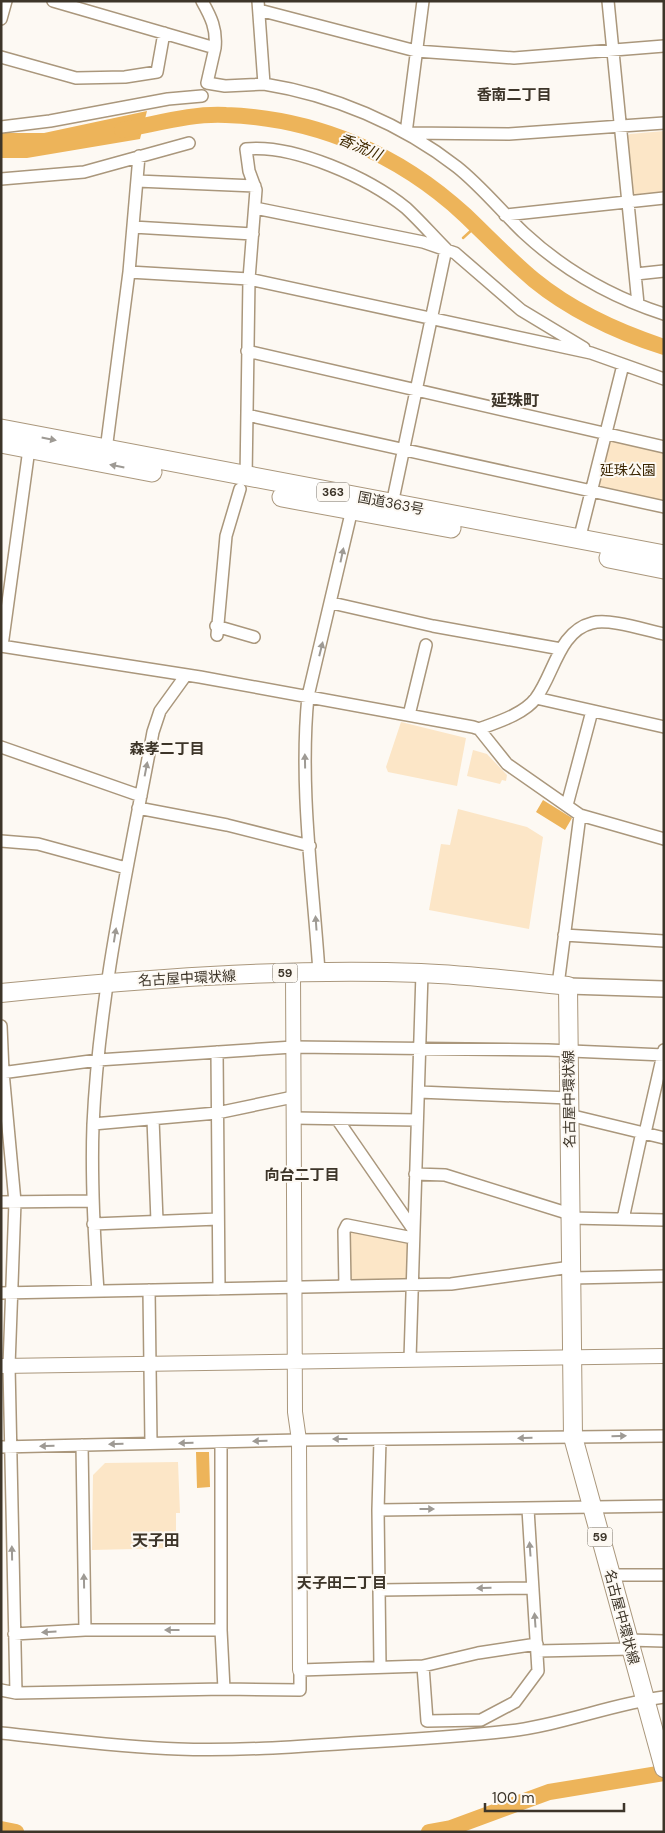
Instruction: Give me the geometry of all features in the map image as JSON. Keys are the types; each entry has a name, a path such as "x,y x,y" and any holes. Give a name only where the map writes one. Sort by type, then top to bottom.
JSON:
{"highway":[{"name":"国道363号","path":"1,430 106,450 243,483"},
{"name":"国道363号","path":"1,443 243,483 391,510 664,569"},
{"name":"国道363号","path":"391,510 579,540 664,556"}],"main road":[{"name":"名古屋中環状線","path":"1,993 107,983 293,972 422,973 563,985 568,1053 573,1437 664,1768"},
{"path":"563,985 664,989"}],"street":[{"path":"1,19 6,1"},
{"path":"53,1 215,48"},
{"path":"202,1 213,19 216,38 207,83 226,86 264,84 316,95 406,133 430,147 459,169 505,215 574,273 603,290 664,314"},
{"path":"406,133 423,1"},
{"path":"608,1 638,304"},
{"path":"264,84 259,6 416,51 514,58 613,52 664,46"},
{"path":"1,57 76,78 126,77 157,72 164,32"},
{"path":"1,127 50,121 168,98 202,96"},
{"path":"406,133 509,134 621,128 664,123"},
{"path":"1,179 84,172 190,142"},
{"path":"254,637 217,630 226,536 243,483 247,415 249,279 256,208 255,186 249,171 246,149 259,148 301,156 351,175 384,193 406,208 446,249"},
{"path":"106,450 129,272 139,156"},
{"path":"137,181 255,186"},
{"path":"505,215 664,198"},
{"path":"256,208 423,242 456,253 521,310 591,353"},
{"path":"133,227 253,234"},
{"path":"391,510 446,249"},
{"path":"636,274 664,271"},
{"path":"129,272 249,279 432,317 591,353 664,379"},
{"path":"247,352 664,447"},
{"path":"579,540 623,365"},
{"path":"247,415 664,507"},
{"path":"29,449 2,646 308,696 479,729 517,713 536,698 561,650 574,633 593,622 604,622 664,634"},
{"path":"319,972 305,764 308,696 332,602 354,503"},
{"path":"332,602 433,626 561,650"},
{"path":"409,715 426,645"},
{"path":"98,1291 92,1201 93,1124 107,983 126,868 153,732 160,711 186,675"},
{"path":"536,698 664,727"},
{"path":"568,805 592,711"},
{"path":"479,729 507,764 540,789 568,805 580,815 664,839"},
{"path":"1,746 140,802 310,846"},
{"path":"563,985 564,935 580,815"},
{"path":"1,841 38,844 126,868"},
{"path":"564,935 664,941"},
{"path":"1,1690 16,1693 224,1689 300,1690 293,972"},
{"path":"410,1359 422,973"},
{"path":"1,1026 2,1073 15,1202 7,1292 5,1366 7,1588 14,1634 16,1693"},
{"path":"2,1073 98,1060 293,1047 548,1050 568,1053 663,1053 623,1219"},
{"path":"216,1052 219,1289"},
{"path":"419,1092 569,1106 644,1133 664,1138"},
{"path":"93,1124 217,1113 293,1097"},
{"path":"294,1118 417,1120"},
{"path":"153,1119 157,1222"},
{"path":"337,1119 413,1234"},
{"path":"415,1174 445,1175 570,1216 664,1220"},
{"path":"1,1202 92,1201"},
{"path":"94,1224 218,1219"},
{"path":"345,1286 344,1231 348,1225 413,1234"},
{"path":"7,1292 451,1284 571,1273 664,1276"},
{"path":"149,1290 151,1443"},
{"path":"5,1366 664,1356"},
{"path":"6,1447 299,1440 664,1436"},
{"path":"380,1440 378,1510 380,1666"},
{"path":"221,1442 221,1630 224,1689"},
{"path":"82,1445 85,1630"},
{"path":"378,1510 664,1506"},
{"path":"423,1666 427,1721 481,1720 515,1702 538,1671 528,1509"},
{"path":"611,1575 664,1575"},
{"path":"379,1590 533,1588"},
{"path":"14,1634 85,1630 221,1630"},
{"path":"300,1670 423,1666 478,1652 664,1641"},
{"path":"1,1733 103,1744 232,1750 511,1731 647,1707 664,1697"}],"green space":[{"path":"664,131 664,194 637,197 634,195 627,136 630,134"},
{"name":"延珠公園","path":"613,440 664,452 664,504 599,490 597,486 609,442"},
{"path":"401,722 466,738 457,786 388,772 386,767"},
{"path":"473,750 487,754 507,775 506,781 502,780 500,784 467,776"},
{"path":"458,809 527,827 543,837 529,929 429,910 441,844 450,845"},
{"path":"350,1228 405,1240 408,1243 406,1279 404,1281 352,1283 348,1279 347,1232"},
{"path":"178,1462 180,1513 176,1513 176,1548 92,1550 93,1475 105,1463"}],"shaded area":[{"path":"147,111 140,139 27,158 1,158 1,133 44,133"},
{"path":"543,800 572,818 565,830 536,812"},
{"path":"196,1452 209,1452 210,1487 197,1488"}],"waterway":[{"name":"香流川","path":"122,130 187,117 226,115 292,123 354,143 384,157 439,193 534,280 564,301 596,320 664,347"},
{"path":"463,238 475,227"},
{"path":"429,1832 451,1828 549,1792 664,1773"},
{"path":"1,1829 16,1832"}],"district":[{"name":"香南二丁目","path":"514,95"},
{"name":"延珠町","path":"515,400"},
{"name":"森孝二丁目","path":"167,749"},
{"name":"向台二丁目","path":"302,1175"},
{"name":"天子田","path":"156,1540"},
{"name":"天子田二丁目","path":"342,1583"}]}
